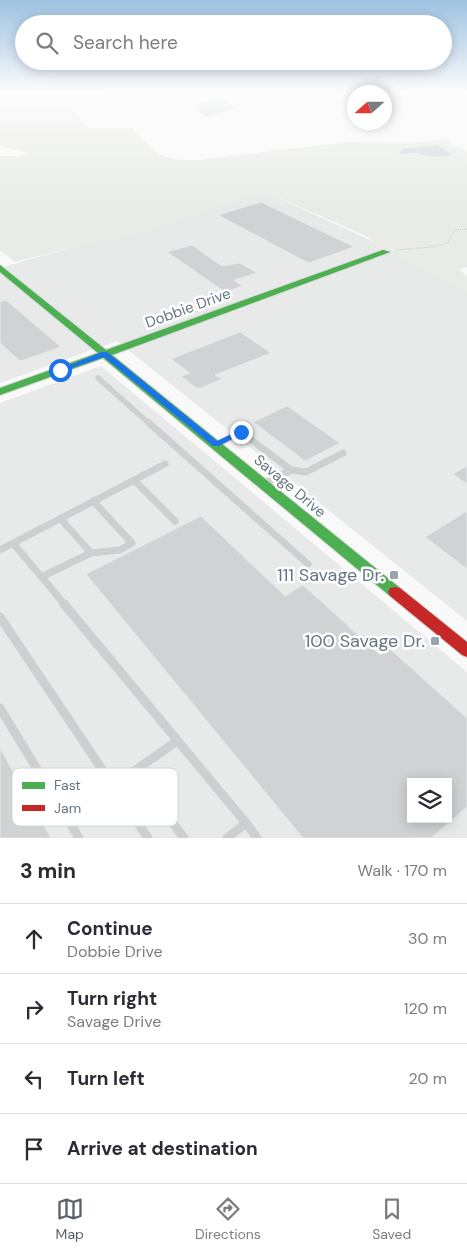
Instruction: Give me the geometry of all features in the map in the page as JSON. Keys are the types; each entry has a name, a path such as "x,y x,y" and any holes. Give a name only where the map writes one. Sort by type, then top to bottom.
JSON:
{"street":[{"name":"Dobbie Drive","path":"0,392 386,252"},
{"name":"Savage Drive","path":"0,268 467,651"}],"lane":[{"path":"98,378 308,564"},
{"path":"216,444 241,432 291,470 306,472 343,453"},
{"path":"0,550 165,464"},
{"path":"264,484 291,470"},
{"path":"134,480 175,522"},
{"path":"41,577 91,553 120,550 132,543 93,501"},
{"path":"60,518 91,553"},
{"path":"12,543 257,838"},
{"path":"0,617 101,768"},
{"path":"0,708 36,768"},
{"path":"138,768 177,741"},
{"path":"227,838 246,823"},
{"path":"72,826 79,838"},
{"path":"140,826 148,838"},
{"path":"175,826 184,838"}],"path":[{"path":"386,252 403,248 432,247 447,242 455,230 467,229"}],"shaded area":[{"path":"0,132 137,132 148,145 161,154 176,159 198,160 347,142 413,143 445,139 453,142 448,144 467,151 467,267 459,269 467,276 467,293 387,251 364,235 266,192 136,235 69,248 15,262 0,250 0,156 20,156 29,153 0,146"},
{"path":"437,145 452,154 440,157 415,153 399,154 402,149"},
{"path":"266,192 467,285 467,621 117,341 0,383 0,268"},
{"path":"101,366 467,672 467,838 0,838 0,403"}],"building":[{"path":"261,202 354,247 308,263 218,215"},
{"path":"192,245 222,266 240,263 257,273 234,280 242,286 225,292 167,252"},
{"path":"6,300 61,347 20,361 0,343 0,302"},
{"path":"240,332 271,353 215,375 222,379 201,388 196,388 181,376 190,373 171,359"},
{"path":"287,406 340,443 305,461 253,422"},
{"path":"467,466 467,484 453,474"},
{"path":"467,511 467,569 425,537"},
{"path":"201,516 285,596 303,585 380,655 389,648 467,718 467,807 452,820 452,778 407,778 407,823 448,823 431,838 303,838 86,574"},
{"path":"0,748 12,769 12,826 44,826 51,838 0,838"}],"traffic: fast":[{"path":"0,392 386,252"},
{"path":"0,268 395,592"}],"traffic: jam":[{"path":"395,592 467,651"}],"place":[{"name":"111 Savage Dr.","path":"394,575"},
{"name":"100 Savage Dr.","path":"435,641"}],"route":[{"path":"60,370 105,354 216,444 241,432"}]}
